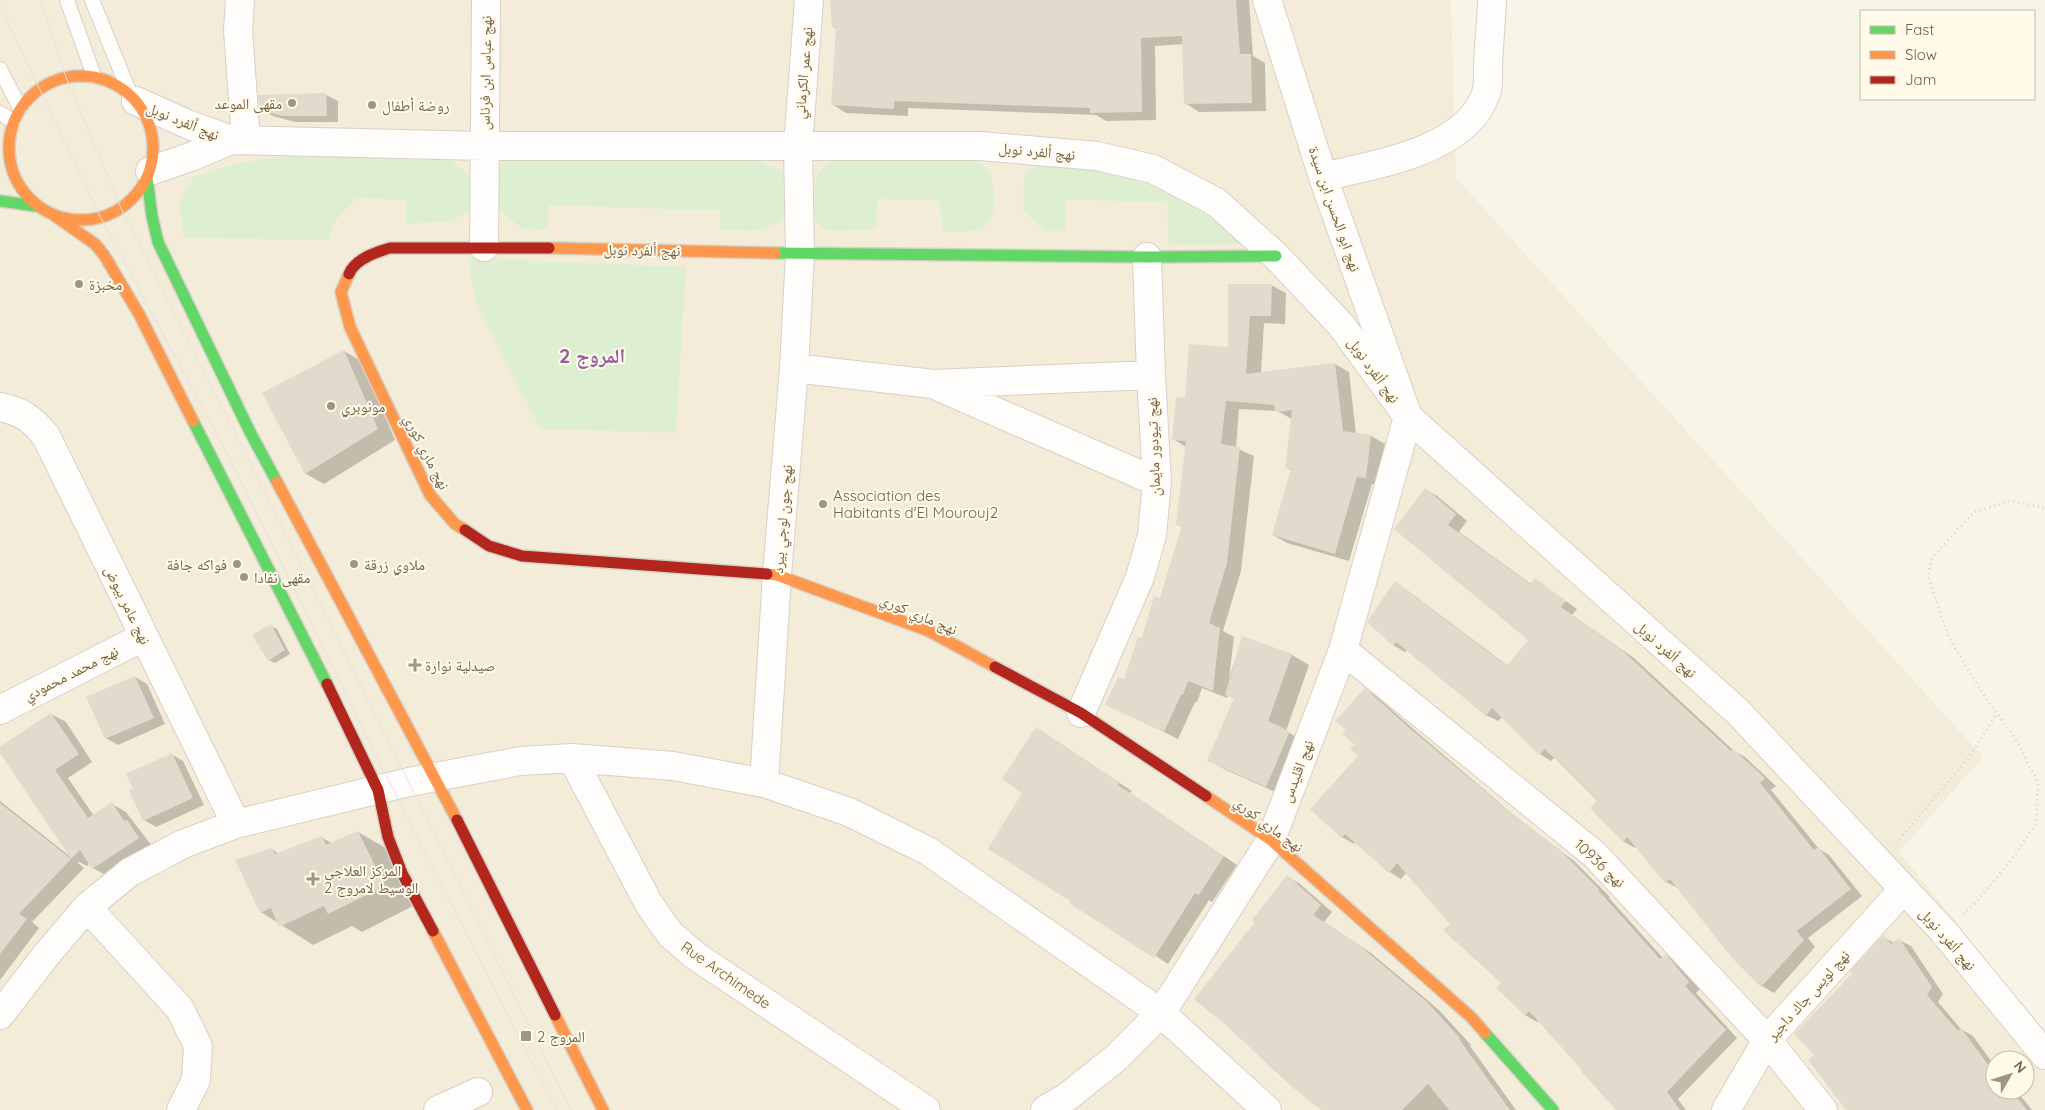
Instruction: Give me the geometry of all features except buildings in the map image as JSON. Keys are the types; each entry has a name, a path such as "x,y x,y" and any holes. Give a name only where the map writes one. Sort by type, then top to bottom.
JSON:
{"street":[{"path":"238,140 238,30 240,0"},
{"name":"نهج عباس ابن فرناس","path":"484,146 486,0"},
{"name":"نهج عمر الكرماني","path":"798,146 809,0"},
{"name":"نهج ابو الحسن ابن سيدة","path":"1267,0 1323,177 1408,417"},
{"path":"1323,177 1419,152 1443,141 1460,129 1475,114 1486,95 1492,0"},
{"path":"527,1110 402,873 388,836 378,790 330,691 139,314 104,255 95,244 36,206 23,192 13,174 4,138 20,108 28,97 40,88 66,77 94,76 114,84 133,98 148,122 153,146 148,175 152,216 158,242 250,432 436,778 603,1110"},
{"name":"نهج ألفرد نوبل","path":"133,98 187,124 238,140 484,146 980,146 1106,158 1153,169 1216,202 1276,256 1341,325 1408,417 1738,712 1944,932 2045,1055"},
{"name":"نهج ألفرد نوبل","path":"148,175 238,140"},
{"path":"484,146 484,246"},
{"path":"798,146 800,254"},
{"path":"54,216 77,221 101,218 122,208 136,195 148,175"},
{"path":"0,201 36,206"},
{"name":"نهج ألفرد نوبل","path":"390,248 484,246 800,254 1148,257 1276,256"},
{"name":"نهج ماري كوري","path":"390,248 373,253 351,268 341,292 350,327 430,495 456,524 489,546 522,556 777,575 929,631 1081,713 1271,840 1471,1017 1553,1110"},
{"name":"نهج جون لوجي بيرد","path":"764,783 777,575 794,368 800,254"},
{"name":"نهج تيودور مايمان","path":"1081,713 1140,577 1152,535 1157,482 1151,375 1148,257"},
{"path":"794,368 933,384 1151,375"},
{"path":"933,384 1157,482"},
{"name":"نهج عامر بيوض","path":"0,407 18,411 33,420 46,436 236,824"},
{"name":"نهج اقليدس","path":"1045,1110 1067,1097 1118,1056 1162,1013 1271,840 1343,650 1408,417"},
{"name":"نهج محمد محمودي","path":"0,710 143,637"},
{"name":"نهج 10936","path":"1343,650 1595,856 1767,1040 1823,1110"},
{"path":"0,1015 47,954 87,907 130,872 183,844 236,824 409,782 520,761 572,758 673,766 764,783 849,812 928,851 1162,1013 1267,1110"},
{"name":"Rue Archimede","path":"572,758 649,904 670,934 697,957 926,1110"},
{"name":"نهج لويس جاك داجير","path":"1726,1110 1767,1040 1903,890"},
{"path":"87,907 180,1009 198,1046 196,1080 180,1110"},
{"path":"438,1110 478,1092"}],"lane":[{"path":"67,0 94,76"},
{"path":"92,0 133,98"},
{"path":"0,69 20,108"},
{"path":"0,113 13,121"}],"path":[{"path":"1944,932 1977,901 2012,859 2036,824 2038,783 2015,738 1949,638 1928,576 1932,558 1974,512 2011,501 2045,508"},
{"path":"1880,863 1968,759 1997,713"}],"shaded area":[{"name":"المروج 2","path":"0,0 1451,0 1456,178 1983,757 1899,852 2045,1032 2045,1110 0,1110"}],"green space":[{"path":"442,154 470,176 471,209 453,221 406,224 406,200 357,198 334,222 330,240 184,238 179,204 194,177 234,164 283,156"},
{"path":"514,156 754,158 788,175 783,221 755,231 721,230 720,211 549,205 547,230 521,228 496,207 496,171"},
{"path":"841,157 969,159 978,162 987,169 993,184 994,202 991,218 988,223 978,229 966,232 942,232 940,200 877,199 876,230 830,231 820,227 814,216 815,179 826,164"},
{"path":"1041,161 1118,169 1174,191 1246,244 1169,244 1167,203 1066,199 1065,231 1044,231 1023,210 1024,176"},
{"path":"468,258 686,267 676,433 540,429 475,300"}],"tram line":[{"path":"41,0 66,77 121,208 245,452 571,1110"},
{"path":"0,6 101,218 230,459 392,787 556,1110"}],"traffic: fast":[{"path":"147,178 152,216 158,242 250,432 277,482"},
{"path":"0,201 36,206"},
{"path":"775,253 1147,257 1276,256"},
{"path":"193,421 327,684"},
{"path":"1485,1033 1553,1110"}],"traffic: slow":[{"path":"81,76 109,81 132,97 148,120 153,148 148,176 132,199 109,215 81,220 53,215 30,199 14,176 9,148 14,120 30,97 53,81 81,76"},
{"path":"55,216 95,244 104,255 139,314 193,421"},
{"path":"549,248 775,253"},
{"path":"349,274 341,292 350,327 430,495 455,524 465,530"},
{"path":"277,482 457,820"},
{"path":"767,574 777,575 929,631 995,667"},
{"path":"1206,796 1271,840 1471,1017 1485,1033"},
{"path":"433,931 527,1110"},
{"path":"555,1015 603,1110"}],"traffic: jam":[{"path":"349,274 361,260 390,248 549,248"},
{"path":"465,530 489,546 522,556 767,574"},
{"path":"995,667 1081,713 1206,796"},
{"path":"327,684 378,790 388,837 402,873 433,931"},
{"path":"457,820 555,1015"}],"place":[{"name":"مقهى الموعد","path":"292,103"},
{"name":"روضة أطفال","path":"372,105"},
{"name":"مخبزة","path":"79,284"},
{"name":"مونوبري","path":"331,406"},
{"name":"Association des Habitants d'El Mourouj2","path":"823,504"},
{"name":"فواكه جافة","path":"237,564"},
{"name":"ملاوي زرقة","path":"354,564"},
{"name":"مقهى نفادا","path":"244,577"},
{"name":"صيدلية نوارة","path":"415,665"},
{"name":"المركز العلاجي الوسيط لامروج 2","path":"313,879"},
{"name":"المروج 2","path":"526,1036"}],"district":[{"name":"المروج 2","path":"592,355"}]}
